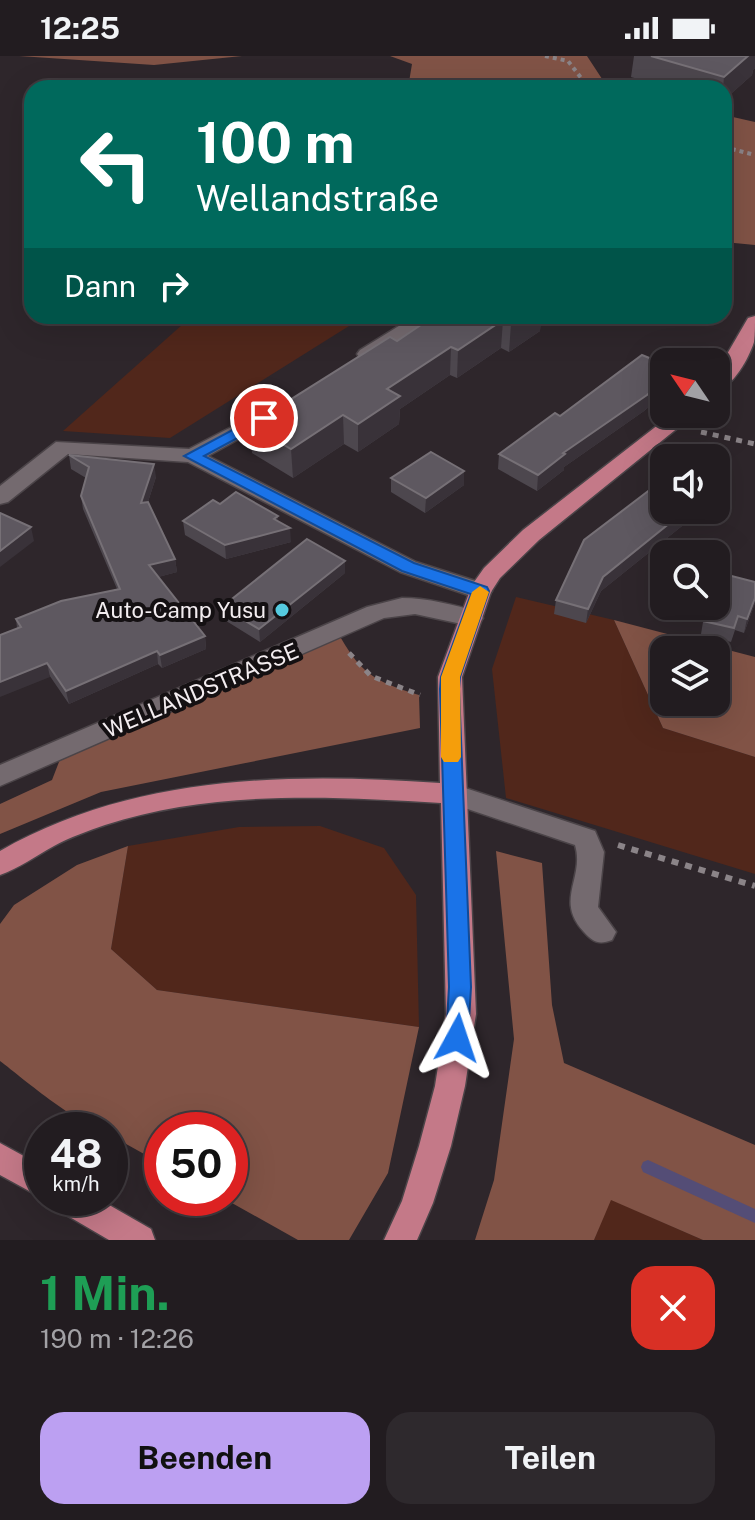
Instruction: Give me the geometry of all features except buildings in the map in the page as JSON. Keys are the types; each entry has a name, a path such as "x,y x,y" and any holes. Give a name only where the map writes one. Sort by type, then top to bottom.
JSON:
{"main road":[{"path":"730,368 755,322"},
{"path":"400,1240 417,1203 450,1086 461,1014 450,677 480,591 492,573 531,535 668,428"},
{"path":"0,864 52,836 94,819 213,793 274,787 453,794"},
{"path":"1,1157 24,1172"},
{"path":"98,1216 139,1240"}],"street":[{"path":"353,363 415,324"},
{"path":"192,456 289,402"},
{"path":"0,497 63,447 192,456 419,571 480,591"},
{"path":"419,571 402,603 471,618"},
{"name":"WELLANDSTRASSE","path":"0,776 337,631 380,608 402,603"},
{"path":"453,794 573,831 586,838 594,854 582,901 586,919 602,932"}],"path":[{"path":"545,56 568,61 583,80"},
{"path":"732,149 755,155"},
{"path":"704,428 755,444"},
{"path":"337,631 354,661 367,674 386,685 449,707"},
{"path":"586,838 641,850 755,886"}],"shaded area":[{"path":"19,56 242,56 154,65"},
{"path":"390,56 587,56 603,80 409,80 412,64"},
{"path":"732,117 755,122 755,245 732,243"},
{"path":"183,324 352,324 170,438 63,431"},
{"path":"516,597 614,620 650,699 650,716 658,716 663,728 755,757 755,874 506,798 492,669"},
{"path":"614,620 675,636 650,636 650,699"},
{"path":"337,631 353,657 369,674 419,695 420,728 101,792 0,834 0,804 52,780 64,749"},
{"path":"730,650 755,657 755,757 663,728 658,716 730,716"},
{"path":"320,826 384,848 416,895 419,1027 157,990 111,949 128,846 239,827"},
{"path":"128,846 111,949 157,990 419,1027 388,1173 349,1240 298,1240 248,1212 248,1112 144,1112 144,1154 128,1145 128,1112 68,1112 0,1061 0,924 14,905 77,865"},
{"path":"496,851 542,863 552,1005 564,1063 755,1145 755,1240 703,1240 611,1200 594,1240 475,1240 494,1180 514,1039"},
{"path":"610,1199 703,1240 594,1240"}],"waterway":[{"path":"648,1167 755,1216"}],"slow traffic":[{"path":"451,757 450,677 480,592"}],"place":[{"name":"Auto-Camp Yusu","path":"282,610"}],"route":[{"path":"264,418 192,456 408,567 480,591 450,677 449,689 461,1014 457,1038"}]}
